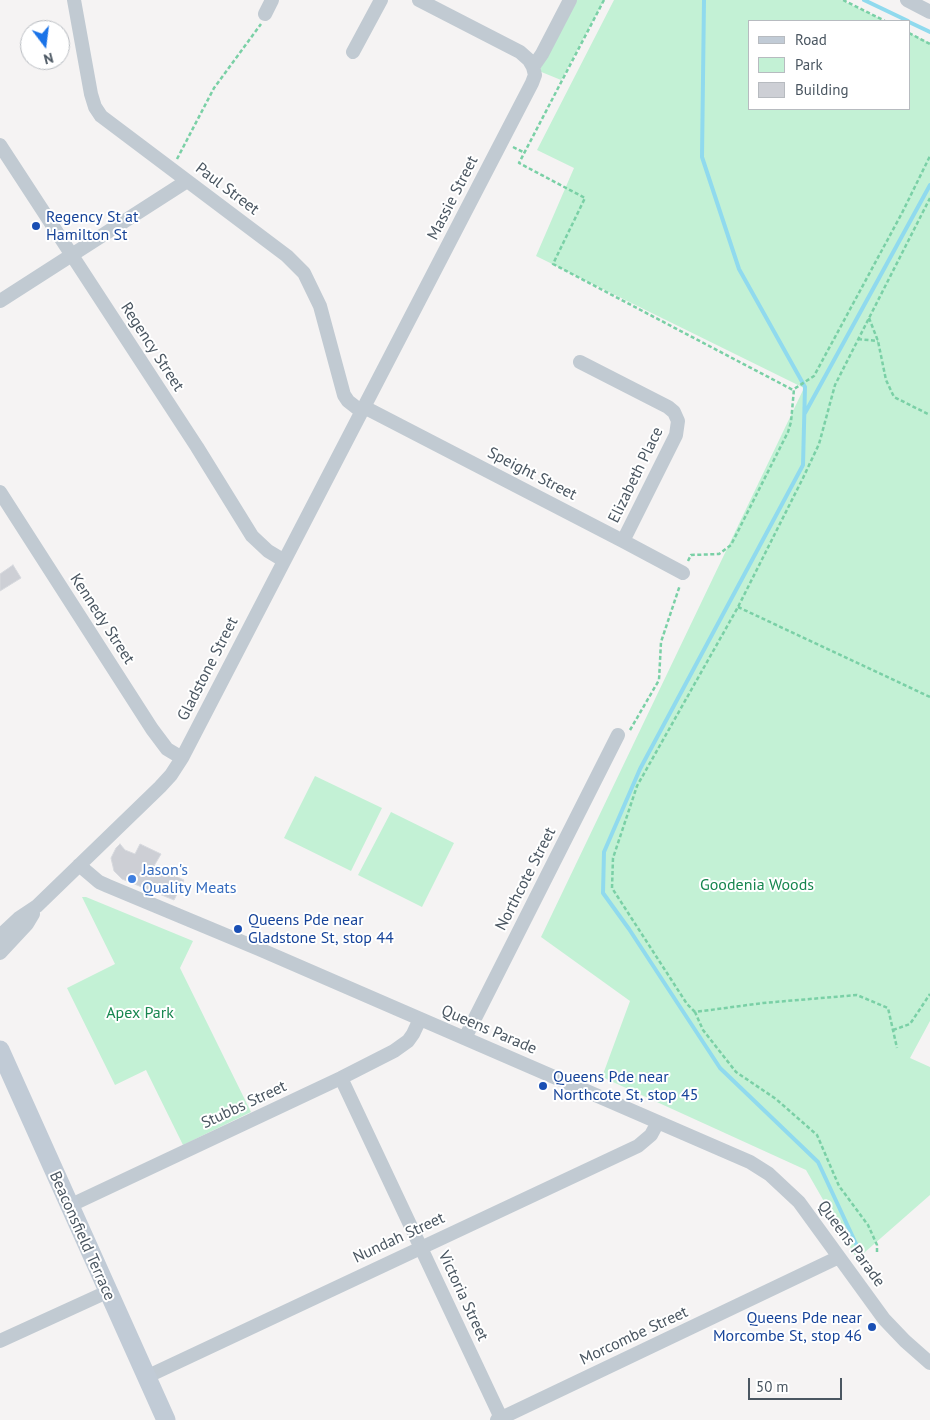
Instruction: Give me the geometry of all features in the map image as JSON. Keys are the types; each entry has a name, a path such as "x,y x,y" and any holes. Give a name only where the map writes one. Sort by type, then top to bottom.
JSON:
{"main road":[{"name":"Beaconsfield Terrace","path":"0,1050 166,1420"}],"street":[{"name":"Paul Street","path":"74,0 91,94 95,107 101,116 287,256 304,273 314,290 320,306 344,395 348,401 363,409"},
{"path":"265,14 272,0"},
{"path":"353,52 380,0"},
{"path":"418,0 520,52 529,60 533,67"},
{"name":"Massie Street","path":"363,409 532,84 535,76 533,67 542,54 570,0"},
{"path":"907,0 930,12"},
{"name":"Regency Street","path":"0,144 197,447 252,536 268,551 283,560"},
{"path":"0,301 187,181"},
{"name":"Elizabeth Place","path":"580,362 668,407 674,412 678,420 676,436 623,541"},
{"name":"Speight Street","path":"363,409 683,573"},
{"name":"Gladstone Street","path":"0,936 37,906 171,775 182,758 363,409"},
{"name":"Kennedy Street","path":"0,492 152,728 163,744 182,758"},
{"name":"Northcote Street","path":"465,1038 618,734"},
{"name":"Queens Parade","path":"79,865 99,882 750,1162 769,1174 799,1202 884,1319 905,1342 930,1363"},
{"name":"Gladstone Street","path":"0,953 27,924 37,906"},
{"name":"Stubbs Street","path":"69,1206 341,1078 394,1051 408,1041 420,1019"},
{"name":"Victoria Street","path":"341,1078 500,1419"},
{"name":"Nundah Street","path":"146,1377 638,1146 651,1135 658,1122"},
{"name":"Morcombe Street","path":"500,1419 839,1257"},
{"path":"0,1341 107,1292"}],"path":[{"path":"604,0 519,163 585,198 553,264 793,390"},
{"path":"842,0 883,20"},
{"path":"172,170 214,88 260,24 265,14"},
{"path":"910,34 930,44"},
{"path":"618,734 631,730 660,680 662,642 683,573 691,555 718,554 731,545 788,432 791,422 793,390 814,376 902,213 930,156"},
{"path":"877,1252 877,1245 868,1225 838,1186 817,1135 776,1099 736,1072 703,1030 695,1012 687,1004 612,888 613,858 637,786 738,607 819,444 835,386 930,198"},
{"path":"869,318 878,341 886,380 894,397 930,415"},
{"path":"858,339 878,341"},
{"path":"738,607 930,697"},
{"path":"893,1030 910,1024 930,994"},
{"path":"695,1012 763,1003 857,995 888,1008 897,1048"}],"green space":[{"path":"574,0 604,0 561,80 539,71"},
{"name":"Goodenia Woods","path":"614,0 841,0 883,20 748,20 748,110 910,110 910,33 930,43 930,1021 910,1058 930,1067 930,1195 857,1259 806,1170 602,1077 630,1001 541,937 804,388 536,256 574,168 537,150"},
{"path":"315,776 382,808 351,871 284,838"},
{"path":"391,812 454,843 422,907 358,875"},
{"name":"Apex Park","path":"82,897 193,941 180,968 251,1112 183,1145 146,1070 115,1085 67,988 115,964"}],"building":[{"path":"13,565 21,578 0,591 0,574"},
{"path":"120,844 125,850 135,854 140,844 161,854 154,866 184,880 174,900 122,879 114,871 111,858"}],"waterway":[{"path":"704,0 702,157 739,269 805,387 803,465 640,769 604,852 603,893 629,929 720,1068 818,1162 858,1248"},
{"path":"864,0 906,20"},
{"path":"910,22 930,32"},
{"path":"805,413 930,185"}],"place":[{"name":"Regency St at Hamilton St","path":"36,226"},
{"name":"Jason's Quality Meats","path":"132,879"},
{"name":"Queens Pde near Gladstone St, stop 44","path":"238,929"},
{"name":"Queens Pde near Northcote St, stop 45","path":"543,1086"},
{"name":"Queens Pde near Morcombe St, stop 46","path":"872,1327"}]}
